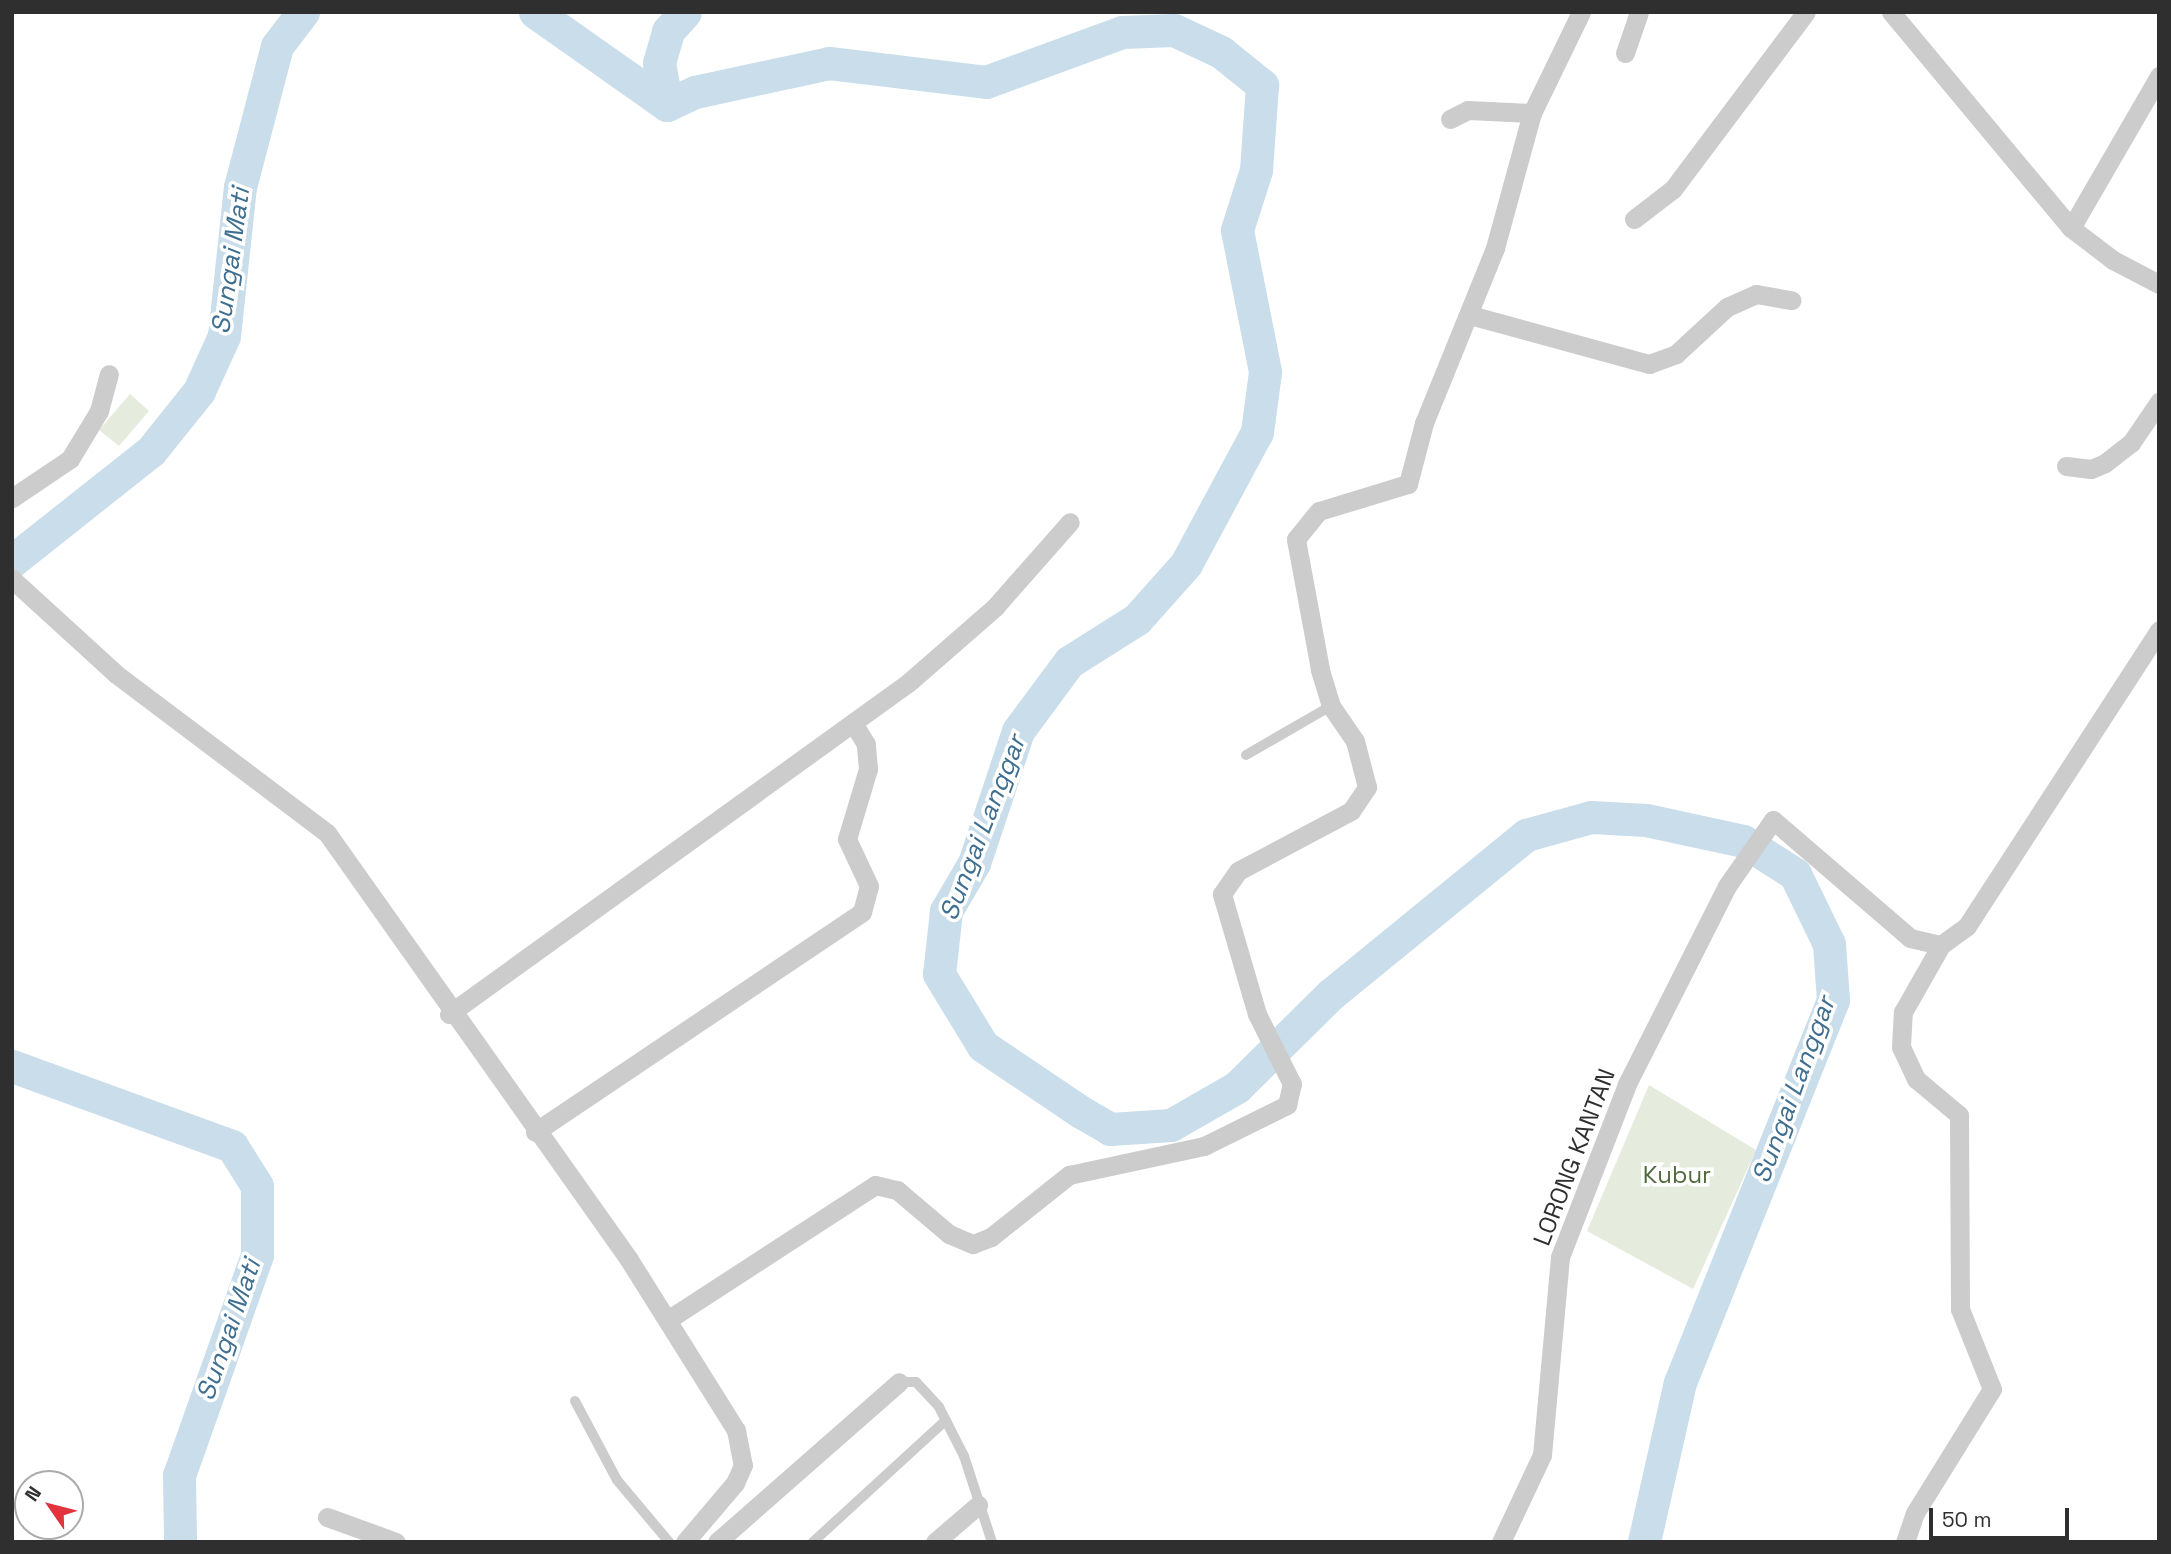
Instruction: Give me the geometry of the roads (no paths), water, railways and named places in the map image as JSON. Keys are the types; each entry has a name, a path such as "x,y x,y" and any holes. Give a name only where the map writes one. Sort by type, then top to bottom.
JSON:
{"street":[{"path":"669,1320 875,1185 897,1190 949,1234 973,1244 991,1237 1069,1175 1204,1146 1287,1105 1292,1084 1257,1014 1222,905 1223,888 1261,857 1351,811 1363,798 1366,779 1358,750 1331,706 1296,539 1319,512 1408,484 1424,423 1470,314 1532,113 1581,12"},
{"path":"1625,53 1639,12"},
{"path":"1634,219 1673,189 1806,12"},
{"path":"1891,12 2071,228 2113,260 2159,284"},
{"path":"2071,228 2159,76"},
{"path":"1450,119 1468,110 1532,113"},
{"path":"1470,314 1649,364 1676,354 1727,307 1756,294 1791,300"},
{"path":"12,498 70,459 99,411 109,374"},
{"path":"2066,466 2091,469 2105,463 2131,443 2159,402"},
{"path":"449,1014 853,723 995,607 1070,522"},
{"path":"17,584 116,674 327,832 449,1014 669,1320 736,1430 743,1465 685,1542"},
{"path":"1905,1542 1915,1513 1992,1389 1961,1309 1959,1115 1916,1079 1901,1047 1903,1012 1941,945 1967,926 2159,630"},
{"path":"535,1132 862,912 869,886 847,839 867,769 866,744 853,723"},
{"name":"LORONG KANTAN","path":"1501,1542 1542,1455 1560,1257 1627,1084 1727,886 1773,820 1910,938 1941,945"},
{"path":"717,1542 899,1381"},
{"path":"936,1542 978,1505"},
{"path":"327,1517 396,1542"}],"lane":[{"path":"1246,755 1331,706"},
{"path":"899,1381 916,1382 946,1420 992,1542"},
{"path":"575,1401 617,1480 669,1542"},
{"path":"813,1542 946,1420"}],"waterway":[{"name":"Sungai Mati","path":"12,561 151,451 199,391 224,336 240,187 277,46 303,12"},
{"name":"Sungai Langgar","path":"535,12 667,105 695,92 829,63 986,82 1122,32 1174,30 1221,52 1262,85 1256,170 1237,230 1265,372 1257,432 1186,564 1137,619 1069,662 1018,731 974,863 946,911 939,974 983,1046 1081,1112 1110,1129 1171,1125 1237,1087 1330,995 1526,835 1591,817 1646,820 1743,841 1795,874 1829,944 1833,1000 1680,1382 1644,1542"},
{"path":"667,105 659,63 668,31 685,12"},
{"name":"Sungai Mati","path":"12,1066 232,1146 257,1186 257,1255 179,1475 180,1542"}],"park label":[{"name":"Kubur","path":"1677,1175"}]}
